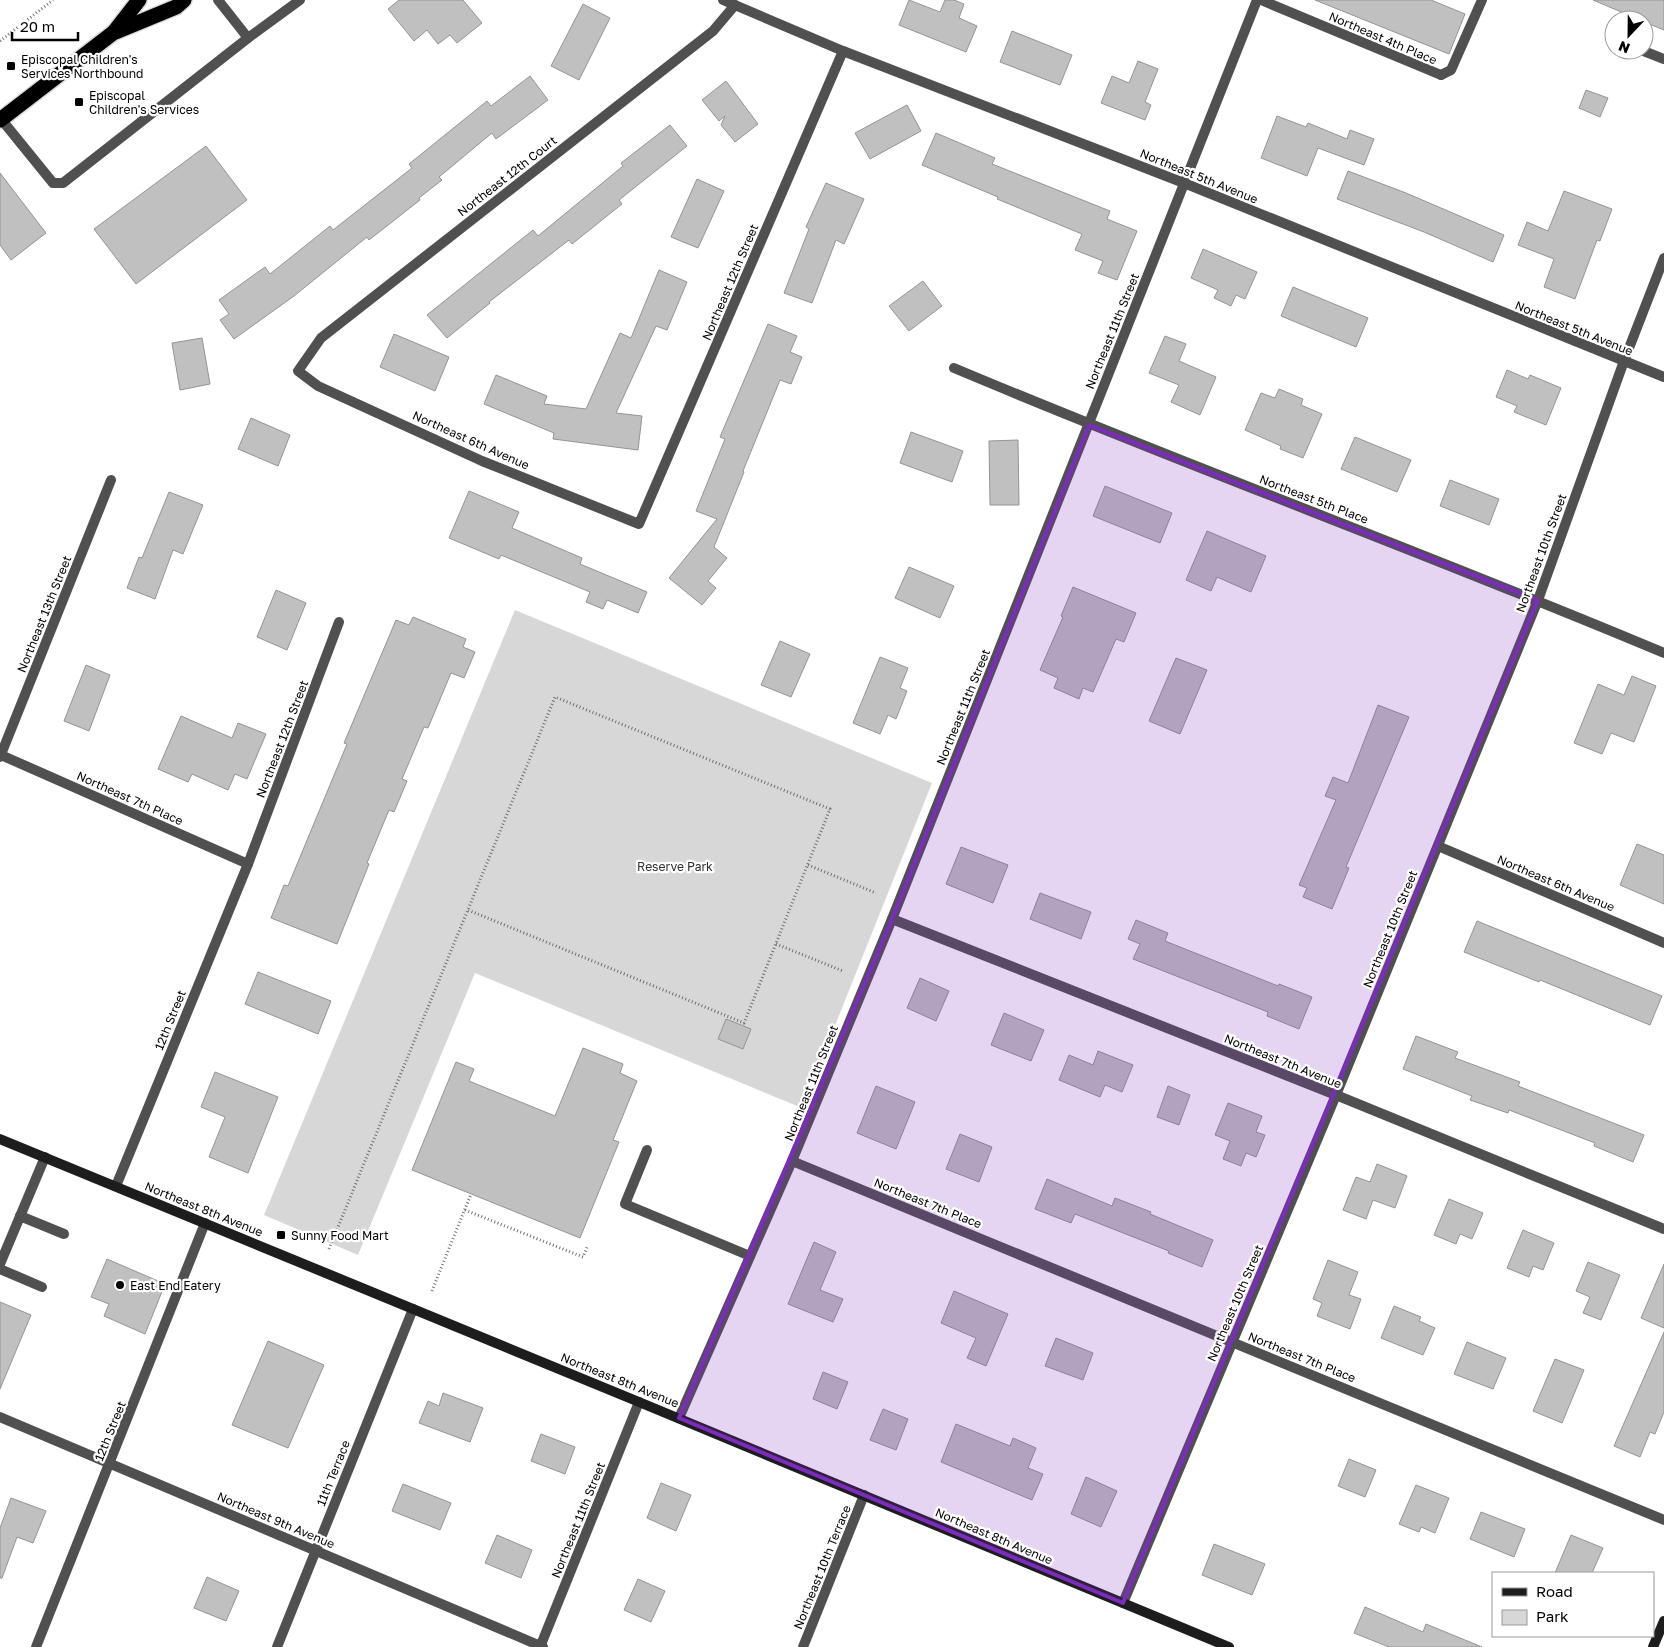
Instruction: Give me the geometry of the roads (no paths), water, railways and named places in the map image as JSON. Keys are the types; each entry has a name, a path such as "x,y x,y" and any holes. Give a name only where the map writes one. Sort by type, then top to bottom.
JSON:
{"highway":[{"path":"0,120 113,33 139,0"},
{"path":"113,33 176,7 184,0"}],"street":[{"path":"218,0 248,38"},
{"path":"0,120 53,183 63,182 248,38 300,0"},
{"name":"Northeast 5th Avenue","path":"723,0 843,51 1184,182 1664,377"},
{"name":"Northeast 11th Street","path":"679,1418 792,1161 892,919 1257,0"},
{"name":"Northeast 4th Place","path":"1261,0 1441,75 1451,70 1482,0"},
{"name":"Northeast 12th Court","path":"298,370 321,338 713,30 735,5"},
{"name":"Northeast 12th Street","path":"640,524 843,51"},
{"name":"Northeast 10th Street","path":"1123,1603 1336,1095 1538,600 1624,362 1664,258"},
{"name":"Northeast 5th Place","path":"954,368 1089,425 1538,600 1664,653"},
{"name":"Northeast 6th Avenue","path":"298,370 318,386 482,461 640,524"},
{"name":"Northeast 13th Street","path":"0,756 111,480"},
{"name":"Northeast 12th Street","path":"248,864 339,622"},
{"name":"Northeast 7th Place","path":"0,756 248,864"},
{"name":"Northeast 6th Avenue","path":"1438,846 1664,942"},
{"name":"12th Street","path":"116,1186 248,864"},
{"name":"Northeast 7th Avenue","path":"892,919 1336,1095 1664,1229"},
{"name":"Northeast 8th Avenue","path":"0,1139 679,1418 1123,1603 1214,1644 1229,1647"},
{"path":"648,1150 625,1204 750,1256"},
{"path":"0,1264 44,1157"},
{"name":"Northeast 7th Place","path":"792,1161 1664,1520"},
{"path":"20,1216 64,1234"},
{"name":"12th Street","path":"36,1647 205,1223"},
{"path":"0,1270 42,1287"},
{"name":"11th Terrace","path":"277,1647 412,1309"},
{"name":"Northeast 11th Street","path":"542,1647 639,1402"},
{"name":"Northeast 9th Avenue","path":"0,1417 542,1647"},
{"name":"Northeast 10th Terrace","path":"803,1647 864,1496"},
{"path":"1653,1647 1664,1621"}],"place":[{"name":"Episcopal Children's Services Northbound","path":"11,66"},
{"name":"Episcopal Children's Services","path":"79,102"},
{"name":"Sunny Food Mart","path":"281,1235"},
{"name":"East End Eatery","path":"120,1285"}],"park label":[{"name":"Reserve Park","path":"675,866"}]}
